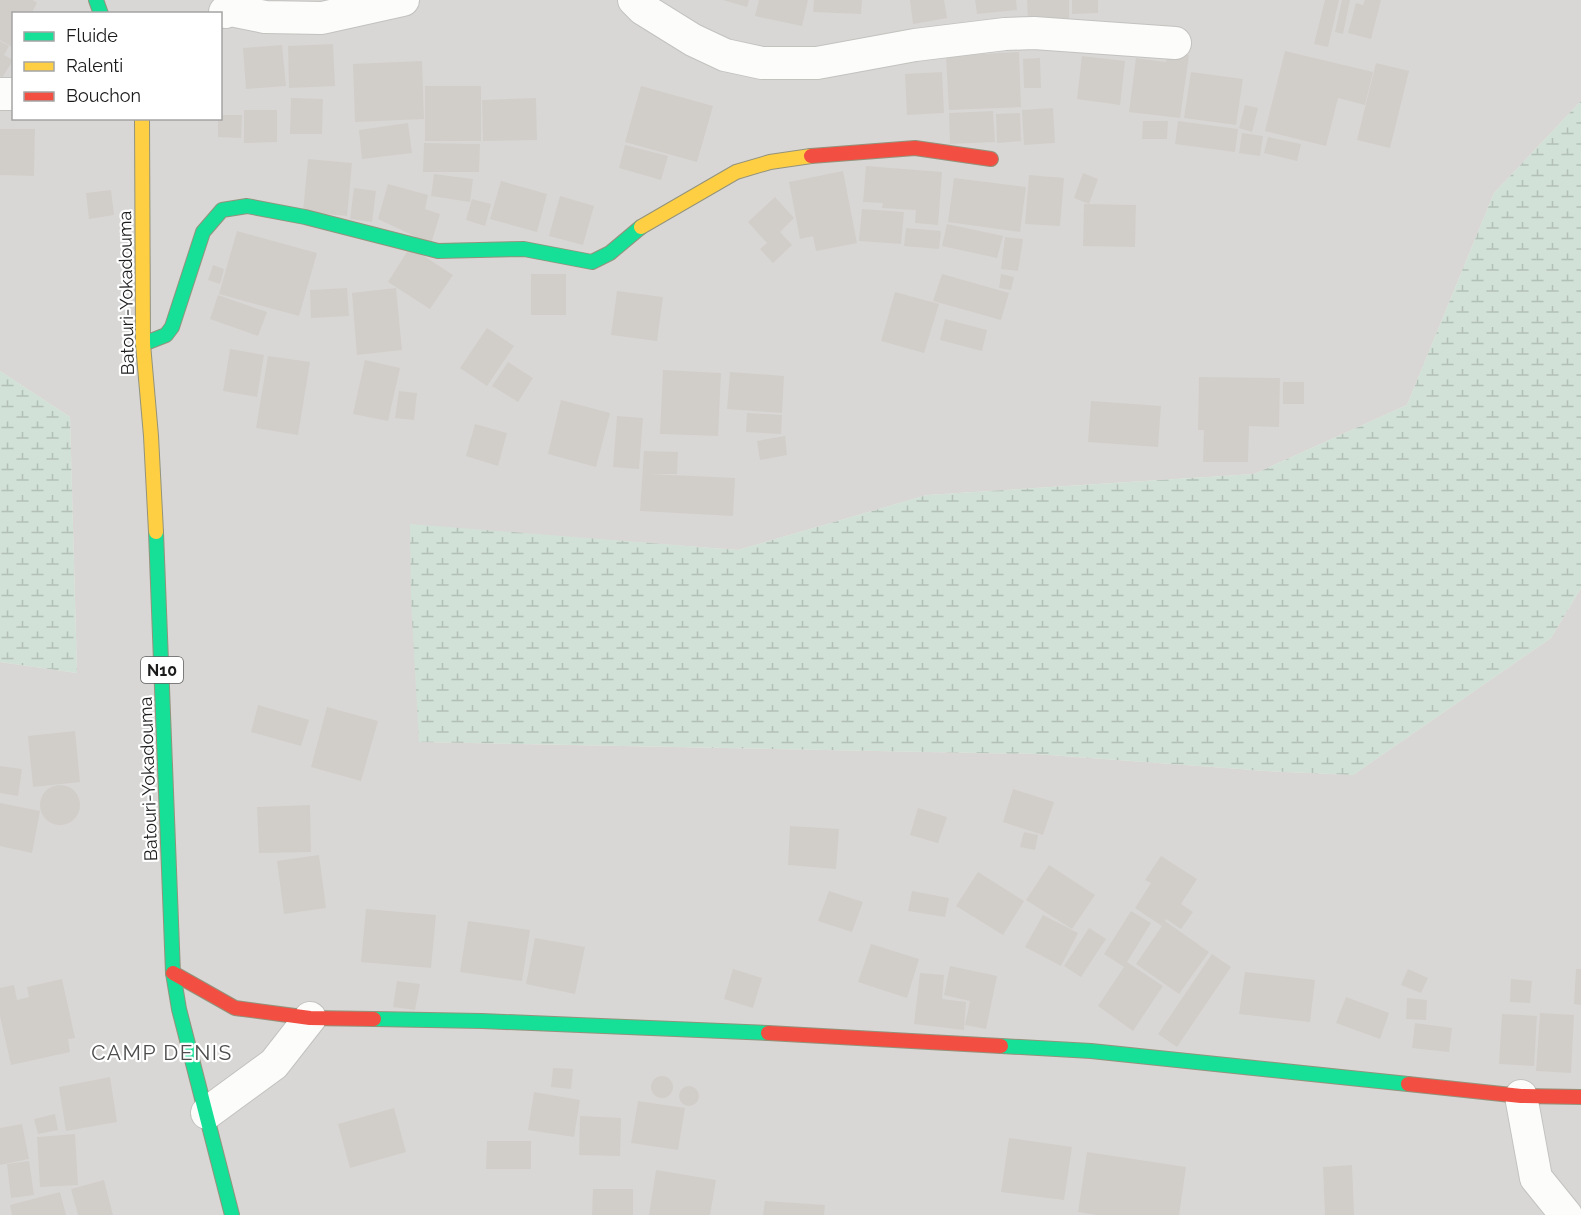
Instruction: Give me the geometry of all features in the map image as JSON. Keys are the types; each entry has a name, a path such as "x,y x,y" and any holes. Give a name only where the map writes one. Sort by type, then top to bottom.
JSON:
{"main road":[{"name":"Batouri-Yokadouma","path":"142,120 143,344 151,436 160,604 173,973 179,1009 232,1215"},
{"path":"143,344 166,335 172,327 203,232 222,210 247,206 293,214 438,251 524,249 592,262 610,253 641,227 736,172 770,162 836,153 915,148 991,159"},
{"path":"173,973 235,1008 309,1018 482,1021 819,1035 1080,1050 1521,1096 1581,1097"}],"street":[{"path":"227,10 265,17 322,18 403,0"},
{"path":"634,0 643,9 693,40 725,55 762,63 816,63 915,45 1005,34 1034,33 1175,43"},
{"path":"207,1113 274,1064 309,1018"},
{"path":"1521,1096 1536,1178 1566,1215"}],"shaded area":[{"path":"0,0 1581,0 1581,101 1494,193 1407,405 1254,474 927,495 738,550 410,525 420,742 1036,754 1353,775 1551,638 1581,588 1581,1215 0,1215 0,662 77,673 70,417 0,371"}],"green space":[{"path":"1581,101 1581,588 1551,638 1353,775 1036,754 419,742 411,600 410,524 738,550 927,495 1254,474 1407,405 1494,193"},
{"path":"0,371 70,417 77,673 0,662"}],"building":[{"path":"0,0 33,0 37,3 32,12 12,12 12,47 0,40"},
{"path":"723,0 749,0 747,7"},
{"path":"759,0 808,0 802,26 755,16"},
{"path":"814,0 862,0 861,14 813,12"},
{"path":"910,0 944,0 947,18 913,24"},
{"path":"975,0 1016,0 1017,10 977,14"},
{"path":"1027,0 1069,0 1069,18 1028,20"},
{"path":"1072,0 1098,0 1098,13 1072,14"},
{"path":"1325,0 1339,0 1328,47 1314,44"},
{"path":"1342,0 1350,0 1343,34 1335,32"},
{"path":"1365,0 1381,0 1371,39 1348,33 1356,3 1363,5"},
{"path":"0,41 9,46 4,55 12,62 2,78 0,76"},
{"path":"333,44 335,86 289,88 288,46"},
{"path":"282,45 286,86 246,89 243,48"},
{"path":"1285,51 1373,72 1365,105 1338,98 1326,146 1265,131"},
{"path":"1019,52 1021,107 949,110 946,56"},
{"path":"1167,52 1189,55 1180,118 1129,112 1136,58 1166,62"},
{"path":"1082,56 1125,61 1120,105 1077,99"},
{"path":"1040,58 1041,88 1024,88 1023,59"},
{"path":"422,61 424,119 355,122 353,64"},
{"path":"1376,63 1409,71 1390,148 1357,140"},
{"path":"942,72 944,113 907,115 905,74"},
{"path":"1191,72 1243,79 1236,125 1184,118"},
{"path":"425,86 481,86 481,141 425,141"},
{"path":"641,86 713,106 697,162 625,142"},
{"path":"291,98 323,99 322,134 290,134"},
{"path":"536,98 537,140 483,141 482,100"},
{"path":"1245,105 1258,108 1252,132 1239,128"},
{"path":"1053,108 1055,143 1024,145 1022,110"},
{"path":"244,110 277,110 277,142 244,143"},
{"path":"993,111 995,142 950,144 949,113"},
{"path":"1020,113 1021,141 997,143 996,114"},
{"path":"222,115 242,115 241,138 218,137 218,120 222,120"},
{"path":"1143,121 1168,121 1167,139 1142,139"},
{"path":"1178,121 1238,129 1235,152 1175,144"},
{"path":"408,123 412,153 362,159 359,130"},
{"path":"0,129 35,129 34,176 0,175"},
{"path":"1242,133 1263,136 1260,156 1239,153"},
{"path":"1268,137 1301,144 1297,161 1264,153"},
{"path":"424,143 480,144 479,172 423,172"},
{"path":"625,145 668,156 661,180 619,168"},
{"path":"308,159 352,163 347,216 303,212"},
{"path":"866,166 942,172 938,225 915,223 916,210 882,208 883,203 863,202"},
{"path":"843,171 857,243 816,251 813,236 800,239 789,182"},
{"path":"1083,173 1098,179 1089,204 1074,198"},
{"path":"434,174 473,179 470,202 431,196"},
{"path":"1029,175 1064,178 1060,226 1025,224"},
{"path":"954,178 1026,187 1020,232 948,222"},
{"path":"501,181 547,194 537,232 490,219"},
{"path":"388,184 428,195 425,209 440,214 431,244 378,219"},
{"path":"354,188 376,191 372,222 350,219"},
{"path":"111,190 114,215 89,219 86,193"},
{"path":"560,196 594,206 583,245 549,236"},
{"path":"775,197 794,218 780,232 792,245 773,263 760,249 767,243 748,222"},
{"path":"472,199 491,204 485,226 466,220"},
{"path":"1084,204 1136,205 1135,247 1083,246"},
{"path":"862,209 904,212 901,244 859,241"},
{"path":"947,224 1003,236 997,258 942,246"},
{"path":"906,228 941,231 939,249 904,246"},
{"path":"237,231 317,253 299,316 219,294"},
{"path":"1005,237 1023,239 1018,271 1001,269"},
{"path":"410,247 453,275 430,309 388,282"},
{"path":"213,265 224,269 220,284 208,280"},
{"path":"531,274 566,274 566,315 531,315"},
{"path":"942,274 1009,293 1001,320 933,301"},
{"path":"1001,274 1014,277 1011,290 999,288"},
{"path":"347,288 349,316 311,318 310,290"},
{"path":"396,288 402,350 357,355 352,293"},
{"path":"617,291 663,297 657,341 611,335"},
{"path":"895,292 939,304 924,353 881,341"},
{"path":"218,295 267,312 258,336 210,319"},
{"path":"945,319 987,330 982,351 940,340"},
{"path":"487,328 514,346 487,386 460,368"},
{"path":"230,349 264,355 257,397 223,391"},
{"path":"268,356 310,362 298,435 256,428"},
{"path":"365,360 400,368 388,421 353,414"},
{"path":"508,362 533,378 518,402 492,386"},
{"path":"663,370 721,373 718,436 660,434"},
{"path":"730,372 784,376 782,413 727,409"},
{"path":"1199,377 1280,378 1279,427 1249,426 1248,462 1203,462 1204,430 1198,430"},
{"path":"1283,382 1304,382 1304,404 1283,404"},
{"path":"399,391 417,393 414,420 395,418"},
{"path":"561,400 610,413 596,467 548,454"},
{"path":"1091,401 1161,406 1158,447 1088,442"},
{"path":"747,413 782,415 781,434 746,432"},
{"path":"617,416 643,418 639,469 613,467"},
{"path":"475,424 507,433 498,466 466,456"},
{"path":"785,436 787,455 760,460 757,441"},
{"path":"644,451 678,452 677,474 649,474 735,478 733,516 640,511"},
{"path":"258,705 309,720 301,746 251,732"},
{"path":"327,707 378,721 361,781 311,767"},
{"path":"75,731 80,782 33,787 28,736"},
{"path":"0,766 22,769 18,796 0,793"},
{"path":"60,785 74,791 80,805 74,819 60,825 46,819 40,805 46,791"},
{"path":"1013,789 1054,802 1043,835 1003,822"},
{"path":"0,803 40,811 32,853 0,846"},
{"path":"310,805 311,852 259,853 257,807"},
{"path":"918,808 947,817 938,843 910,835"},
{"path":"790,826 839,829 836,869 788,865"},
{"path":"1024,832 1038,835 1035,850 1020,847"},
{"path":"319,855 326,908 284,914 277,861"},
{"path":"1161,856 1197,879 1181,904 1193,912 1181,929 1166,919 1165,921 1209,952 1179,994 1136,964 1162,926 1135,908 1151,883 1145,880"},
{"path":"1049,865 1095,895 1072,929 1026,900"},
{"path":"978,872 1024,901 1003,935 956,906"},
{"path":"829,891 863,902 852,932 818,921"},
{"path":"912,891 949,898 945,917 908,911"},
{"path":"366,909 436,915 431,968 361,962"},
{"path":"1131,911 1151,923 1127,962 1163,986 1133,1031 1098,1006 1124,967 1104,954"},
{"path":"1043,915 1078,933 1061,966 1025,947"},
{"path":"468,921 530,930 522,981 460,972"},
{"path":"1089,928 1106,939 1081,977 1064,966"},
{"path":"535,938 585,947 575,994 526,984"},
{"path":"871,944 919,959 907,998 858,982"},
{"path":"1212,954 1231,967 1177,1047 1158,1034"},
{"path":"950,966 997,976 986,1029 965,1025 970,1001 944,995"},
{"path":"733,969 762,978 753,1008 724,999"},
{"path":"1408,969 1428,978 1421,993 1401,985"},
{"path":"1576,969 1581,969 1581,1005 1574,1004"},
{"path":"1245,972 1315,980 1310,1022 1239,1014"},
{"path":"920,973 944,975 942,999 966,1002 964,1030 914,1024"},
{"path":"62,979 75,1038 68,1039 70,1052 11,1065 0,1016 0,988 14,985 17,1000 29,997 27,987"},
{"path":"1511,979 1532,981 1530,1003 1510,1002"},
{"path":"397,981 420,984 415,1010 393,1007"},
{"path":"1346,997 1389,1013 1380,1039 1336,1023"},
{"path":"1407,998 1427,1000 1426,1020 1406,1019"},
{"path":"1540,1013 1574,1015 1571,1073 1536,1071"},
{"path":"1502,1014 1537,1016 1534,1066 1499,1064"},
{"path":"1415,1023 1452,1028 1449,1052 1412,1048"},
{"path":"553,1068 573,1069 571,1089 551,1087"},
{"path":"662,1076 670,1079 673,1087 670,1095 662,1098 654,1095 651,1087 654,1079"},
{"path":"110,1077 117,1122 66,1131 59,1087"},
{"path":"685,1086 693,1086 699,1092 699,1100 693,1106 685,1106 679,1100 679,1092"},
{"path":"534,1092 580,1100 574,1137 528,1130"},
{"path":"638,1101 685,1108 678,1150 631,1143"},
{"path":"394,1108 406,1152 350,1168 338,1124"},
{"path":"55,1114 58,1130 38,1134 34,1119"},
{"path":"580,1116 621,1118 620,1156 579,1155"},
{"path":"22,1124 29,1159 0,1165 0,1128"},
{"path":"75,1134 78,1185 40,1187 37,1137"},
{"path":"1009,1138 1072,1147 1064,1200 1001,1192"},
{"path":"487,1141 531,1141 531,1169 486,1169"},
{"path":"1087,1152 1186,1167 1179,1215 1096,1215 1078,1212"},
{"path":"29,1161 34,1195 11,1198 7,1164"},
{"path":"1352,1165 1354,1215 1325,1215 1323,1167"},
{"path":"656,1170 716,1180 710,1215 649,1215"},
{"path":"104,1180 113,1215 78,1215 71,1189"},
{"path":"593,1189 633,1189 633,1215 592,1215"},
{"path":"60,1192 66,1215 12,1215 10,1205"},
{"path":"765,1201 825,1205 824,1215 763,1215"}],"traffic: fast":[{"path":"96,0 100,12"},
{"path":"143,344 166,335 172,327 203,232 222,210 247,206 305,217 438,251 524,249 592,262 610,253 641,227"},
{"path":"156,532 173,973 179,1009 232,1215"},
{"path":"374,1019 482,1021 768,1033"},
{"path":"1001,1046 1091,1051 1408,1084"}],"traffic: slow":[{"path":"142,120 143,344 156,532"},
{"path":"641,227 736,172 770,162 811,156"}],"traffic: jam":[{"path":"811,156 915,148 991,159"},
{"path":"173,973 235,1008 310,1018 374,1019"},
{"path":"768,1033 1001,1046"},
{"path":"1408,1084 1521,1096 1581,1097"}],"district":[{"name":"CAMP DENIS","path":"162,1052"}]}
